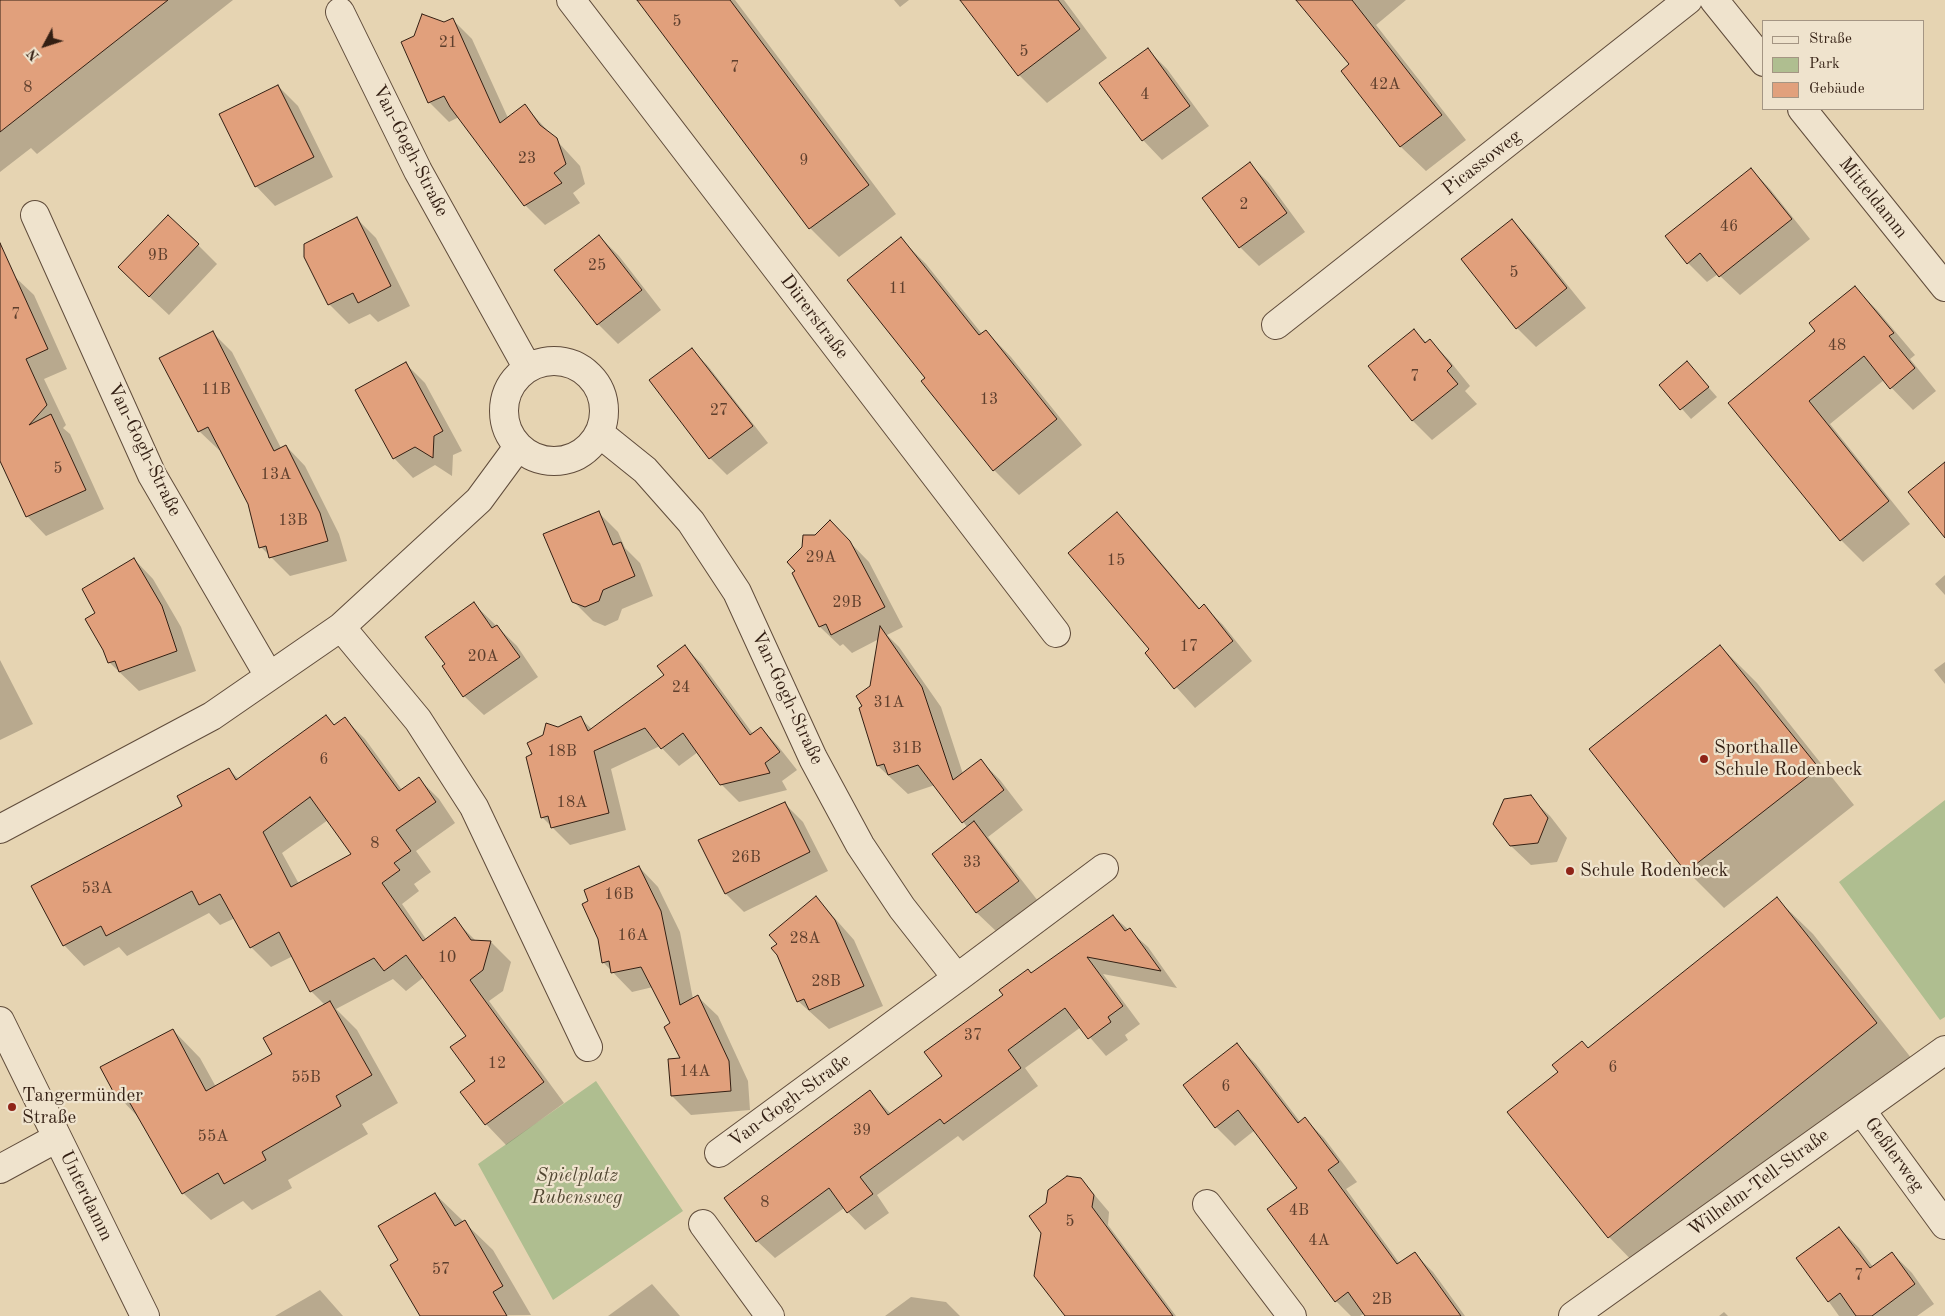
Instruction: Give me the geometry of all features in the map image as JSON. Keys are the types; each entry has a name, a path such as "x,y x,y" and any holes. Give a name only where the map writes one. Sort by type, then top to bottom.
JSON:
{"street":[{"name":"Dürerstraße","path":"572,0 1056,633"},
{"name":"Picassoweg","path":"1276,325 1688,0"},
{"path":"1714,0 1762,60"},
{"name":"Van-Gogh-Straße","path":"340,12 418,171 527,367"},
{"name":"Mitteldamm","path":"1803,110 1945,286"},
{"name":"Van-Gogh-Straße","path":"34,215 152,475 269,676"},
{"path":"548,360 569,362 588,373 601,391 605,412 600,433 588,449 572,459 553,462 534,458 518,447 506,427 503,404 511,383 527,367 548,360"},
{"name":"Van-Gogh-Straße","path":"600,433 645,470 691,522 737,592 814,758 860,845 902,908 957,978"},
{"path":"0,829 212,716 341,627 479,500 518,447"},
{"path":"341,627 418,720 474,807 588,1047"},
{"name":"Van-Gogh-Straße","path":"720,1153 1104,868"},
{"name":"Unterdamm","path":"0,1021 145,1316"},
{"name":"Wilhelm-Tell-Straße","path":"1573,1316 1945,1050"},
{"name":"Geßlerweg","path":"1861,1110 1945,1225"},
{"path":"0,1169 57,1138"},
{"path":"1207,1204 1292,1316"},
{"path":"703,1224 770,1316"}],"green space":[{"path":"1945,800 1945,1017 1940,1020 1839,882"},
{"name":"Spielplatz Rubensweg","path":"596,1081 683,1211 553,1300 478,1164"}],"building":[{"path":"0,0 168,0 0,132"},
{"path":"637,0 730,0 869,185 809,229"},
{"path":"960,0 1058,0 1080,29 1018,76"},
{"path":"1296,0 1352,0 1442,115 1400,147 1341,71 1349,64"},
{"path":"422,14 444,22 453,18 500,123 525,104 540,125 557,138 566,164 554,173 562,183 524,206 450,107 444,96 428,103 401,42 414,36"},
{"path":"1148,48 1190,106 1142,141 1099,83"},
{"path":"278,85 314,157 255,187 219,114"},
{"path":"1250,162 1287,213 1239,248 1202,198"},
{"path":"1751,168 1792,219 1719,277 1700,253 1687,264 1665,236"},
{"path":"168,215 199,244 149,297 118,267"},
{"path":"357,217 391,286 358,303 353,293 328,305 304,257 304,244"},
{"path":"1512,219 1567,288 1516,329 1461,259"},
{"path":"599,235 642,290 597,325 554,270"},
{"path":"901,237 979,335 986,330 1057,419 993,471 921,381 925,378 847,280"},
{"path":"0,243 48,349 26,359 47,405 29,425 51,414 86,490 26,517 0,461"},
{"path":"1855,286 1894,333 1889,336 1915,368 1890,389 1864,356 1809,401 1889,501 1840,541 1728,403 1815,331 1809,323"},
{"path":"1414,329 1425,343 1430,339 1452,366 1447,371 1458,384 1412,421 1368,366"},
{"path":"213,331 274,451 286,445 320,513 328,541 269,558 266,546 259,548 248,504 208,427 198,432 159,358"},
{"path":"692,348 753,426 709,459 649,380"},
{"path":"1687,361 1709,387 1680,410 1659,385"},
{"path":"406,362 443,431 434,436 433,458 415,447 393,459 355,390"},
{"path":"1945,462 1945,538 1908,492"},
{"path":"599,511 613,545 621,542 635,576 603,590 599,601 585,607 572,602 543,534"},
{"path":"1117,512 1199,609 1204,604 1233,641 1174,689 1145,653 1149,649 1068,553"},
{"path":"830,520 850,541 885,607 831,635 826,624 819,627 792,573 795,571 787,562 802,547 803,535 815,535"},
{"path":"134,558 162,606 177,651 119,672 115,661 108,663 103,650 85,619 95,613 82,589"},
{"path":"474,602 492,628 497,625 520,657 463,697 442,666 445,664 425,637"},
{"path":"880,626 922,687 953,780 981,759 1004,790 962,823 918,765 888,775 884,764 877,766 859,708 862,706 856,696 870,686"},
{"path":"685,645 750,735 761,727 780,752 765,763 770,773 720,785 683,733 661,749 645,728 594,751 609,813 551,828 548,816 541,818 526,757 532,754 527,743 543,735 546,723 558,727 581,716 588,731 664,675 657,666"},
{"name":"Sporthalle Schule Rodenbeck","path":"1720,645 1819,768 1686,872 1589,749"},
{"path":"326,715 334,725 345,717 399,791 419,777 436,802 396,830 411,851 394,863 400,870 382,883 423,941 455,917 471,940 491,941 483,970 470,980 544,1082 485,1125 460,1092 475,1081 450,1047 466,1036 406,955 384,971 374,958 310,992 279,932 250,948 220,894 199,905 192,891 106,936 101,926 63,946 31,886 182,806 177,796 229,768 236,780","holes":["310,797 351,854 291,887 263,832"]},
{"path":"1531,795 1548,818 1538,843 1510,846 1493,824 1504,799"},
{"path":"785,802 810,852 725,894 698,840"},
{"path":"974,821 1019,881 976,913 932,854"},
{"path":"639,866 661,911 680,1005 698,995 729,1061 731,1091 671,1096 668,1059 680,1058 664,1027 670,1023 641,967 611,973 609,961 602,963 598,939 582,904 588,901 584,890"},
{"path":"816,896 835,920 864,986 809,1010 804,999 797,1002 777,955 771,948 777,944 769,935"},
{"name":"Schule Rodenbeck","path":"1777,897 1877,1023 1608,1238 1507,1112 1558,1072 1552,1065 1582,1041 1588,1048"},
{"path":"1113,915 1125,931 1130,928 1161,971 1087,957 1123,1006 1108,1017 1111,1022 1088,1039 1065,1008 1008,1050 1021,1068 944,1124 940,1119 860,1177 873,1194 847,1213 829,1188 756,1242 724,1198 870,1090 888,1115 942,1076 924,1052 1003,995 999,990 1028,969 1031,973"},
{"path":"330,1001 372,1075 336,1096 341,1106 262,1152 266,1160 224,1184 218,1173 182,1194 123,1091 115,1095 100,1067 173,1029 206,1091 272,1054 263,1038"},
{"path":"1237,1043 1298,1123 1305,1117 1339,1162 1328,1170 1397,1264 1415,1252 1461,1316 1365,1316 1348,1292 1335,1302 1267,1209 1297,1188 1238,1110 1215,1128 1183,1085"},
{"path":"1067,1176 1081,1178 1094,1195 1092,1207 1173,1316 1065,1316 1034,1276 1041,1233 1029,1216 1046,1203 1048,1190"},
{"path":"435,1193 455,1226 465,1220 503,1286 493,1292 507,1316 420,1316 390,1265 398,1260 378,1226"},
{"path":"1839,1227 1870,1268 1892,1252 1915,1284 1872,1316 1856,1316 1840,1293 1828,1302 1796,1258"}],"place":[{"name":"Sporthalle Schule Rodenbeck","path":"1704,759"},
{"name":"Schule Rodenbeck","path":"1570,871"},
{"name":"Tangermünder Straße","path":"12,1107"}]}
